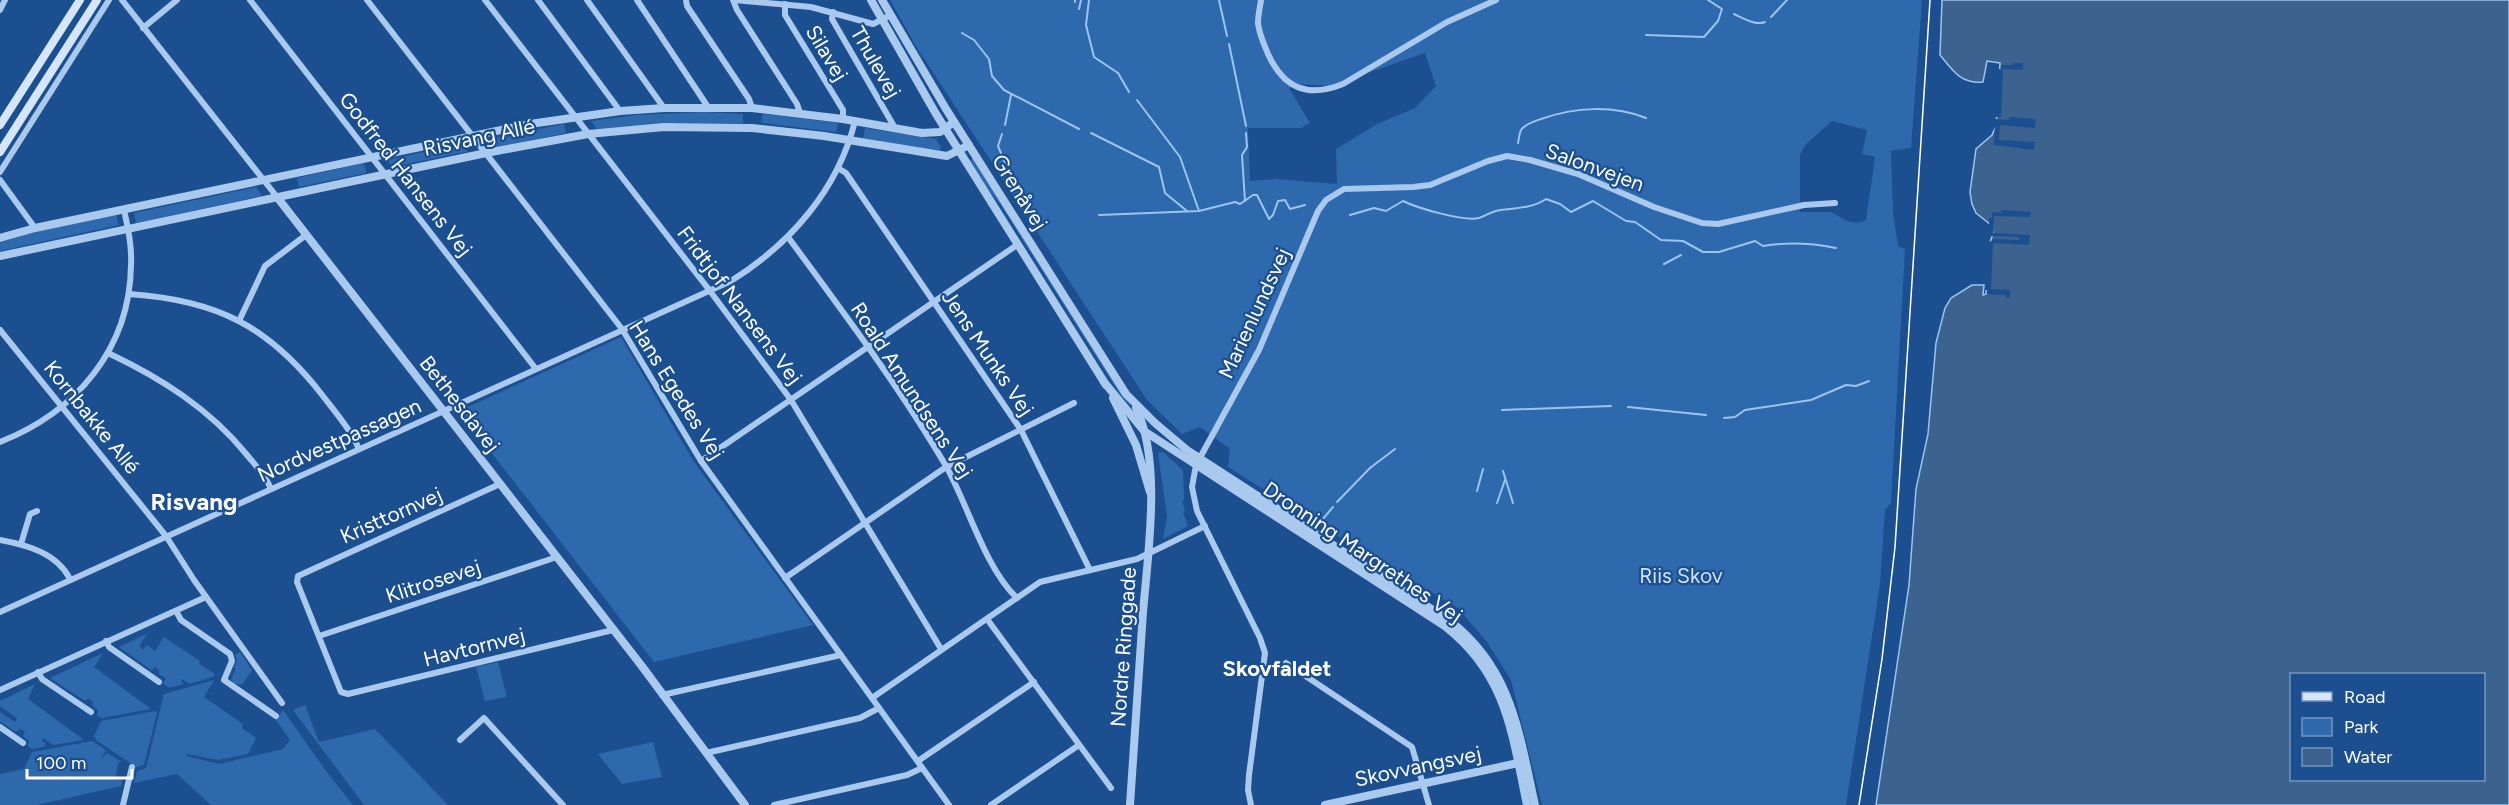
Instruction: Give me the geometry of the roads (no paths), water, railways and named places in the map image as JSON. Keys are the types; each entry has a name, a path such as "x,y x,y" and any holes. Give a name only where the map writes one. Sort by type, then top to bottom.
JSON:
{"main road":[{"path":"0,125 80,0"},
{"path":"0,152 97,0"}],"street":[{"path":"0,10 5,0"},
{"path":"0,172 109,0"},
{"name":"Bethesdavej","path":"122,0 557,557 745,805"},
{"path":"143,28 177,0"},
{"name":"Godfred Hansens Vej","path":"250,0 536,369"},
{"name":"Hans Egedes Vej","path":"367,0 622,329 701,461 918,761 946,805"},
{"name":"Fridtjof Nansens Vej","path":"485,0 710,291 791,400 942,650"},
{"path":"538,0 620,111"},
{"path":"587,0 664,108"},
{"path":"637,0 708,107"},
{"path":"686,0 687,6 749,99 752,108"},
{"path":"800,113 797,104 737,10 736,0 811,7 873,24 891,15"},
{"path":"811,7 813,0"},
{"name":"Grenåvej","path":"871,0 958,151 1104,382"},
{"name":"Grenåvej","path":"882,0 954,122 1132,401"},
{"path":"1261,0 1258,22 1262,41 1280,73 1291,85 1316,92 1327,91 1343,84 1447,22 1496,0"},
{"name":"Silavej","path":"785,4 785,15 843,110 843,119"},
{"name":"Thulevej","path":"833,12 832,19 895,128"},
{"name":"Risvang Allé","path":"0,238 36,228 574,116 664,108 752,108 843,119 931,134 945,129"},
{"name":"Nordvestpassagen","path":"0,612 710,291 748,270 788,237 815,206 838,168 850,141 855,121"},
{"path":"945,129 954,122"},
{"name":"Risvang Allé","path":"0,256 486,153 588,134 664,127 708,126 780,131 942,156 951,155 969,145"},
{"name":"Salonvejen","path":"1344,189 1413,187 1430,184 1507,156 1578,174 1654,207 1702,222 1718,224 1804,205 1835,203"},
{"name":"Jens Munks Vej","path":"838,168 846,173 1021,430 1090,570"},
{"path":"0,180 36,228"},
{"name":"Marienlundsvej","path":"1198,462 1276,314 1318,212 1326,200 1344,189"},
{"path":"0,442 40,423 63,407 88,381 108,353 129,294 131,265 124,210"},
{"path":"239,321 266,266 306,235"},
{"name":"Roald Amundsens Vej","path":"788,237 868,346 946,468 1000,579 1017,598"},
{"path":"701,461 1017,245"},
{"path":"129,294 166,297 221,312 270,339 293,361 349,430 359,449"},
{"name":"Kornbakke Allé","path":"0,330 166,536 206,597 282,703"},
{"path":"108,353 165,382 192,402 239,445 271,489"},
{"name":"Nordre Ringgade","path":"1104,382 1136,446 1150,492"},
{"name":"Dronning Margrethes Vej","path":"1104,382 1144,431 1198,462 1450,621 1471,638 1490,660 1509,697 1535,805"},
{"name":"Nordre Ringgade","path":"1130,805 1148,555 1151,470 1144,431 1132,401"},
{"name":"Dronning Margrethes Vej","path":"1132,401 1198,462 1446,627 1465,643 1484,665 1497,687 1506,712 1527,805"},
{"path":"785,578 946,468 1074,403"},
{"path":"1147,446 1149,441 1157,438"},
{"path":"1198,462 1193,492 1197,511 1260,638 1265,653 1249,775 1251,805"},
{"name":"Kristtornvej","path":"319,636 297,578 500,484"},
{"path":"21,544 30,514 38,511"},
{"path":"872,698 1040,582 1137,560 1205,526"},
{"path":"0,540 21,544 51,557 65,568 70,579"},
{"name":"Klitrosevej","path":"319,636 557,557"},
{"path":"0,690 206,597"},
{"path":"176,611 181,620 230,654 232,661 224,680 276,716"},
{"path":"987,619 1111,788"},
{"name":"Havtornvej","path":"319,636 343,694 613,630"},
{"path":"106,641 109,647 159,682"},
{"path":"662,695 841,655"},
{"path":"1286,663 1407,743 1414,752 1429,805"},
{"path":"38,672 42,679 91,712"},
{"path":"918,761 1034,682"},
{"path":"706,753 860,718 879,708"},
{"path":"460,740 484,718 563,805"},
{"path":"0,727 23,743"},
{"path":"991,805 1079,745"},
{"name":"Skovvangsvej","path":"1325,805 1518,763"},
{"path":"123,805 132,767"},
{"path":"774,805 907,775 922,768"}],"water":[{"path":"1942,0 2509,0 2509,805 1876,805 1909,585 1916,489 1928,434 1936,343 1945,308 1951,298 1972,285 1984,285 1983,295 1986,294 1990,243 1993,233 1991,225 1976,213 1970,192 1976,149 1992,135 1996,126 2000,63 1987,61 1983,82 1963,79 1940,55"}],"waterway":[{"path":"1079,9 1081,0"},
{"path":"1089,0 1086,25 1094,57 1118,73 1129,92"},
{"path":"1219,0 1227,36"},
{"path":"1646,35 1704,37 1718,21 1722,9 1708,0"},
{"path":"1771,17 1787,0"},
{"path":"1734,14 1754,22 1765,22"},
{"path":"962,33 974,40 989,59 992,76 1004,90 1079,129"},
{"path":"1229,44 1246,126"},
{"path":"1005,125 1011,95"},
{"path":"1137,100 1180,157 1199,211"},
{"path":"1518,143 1521,130 1528,124 1567,112 1607,109 1646,118"},
{"path":"1091,133 1159,167 1165,193 1187,211"},
{"path":"1245,201 1242,155 1247,147 1246,133"},
{"path":"1002,134 998,146 1005,163"},
{"path":"1099,215 1199,211 1235,202 1240,204 1253,195 1257,195 1269,219 1278,201 1285,200 1290,209 1305,205"},
{"path":"1350,215 1374,208 1386,211 1403,201 1441,214 1472,219 1492,212 1530,206 1546,199 1560,204 1571,212 1593,201 1626,221 1635,222 1661,240 1683,241 1703,252 1719,252 1755,241 1763,246 1799,244 1836,248"},
{"path":"1664,264 1681,255"},
{"path":"1724,418 1735,417 1745,410 1811,400 1846,385 1856,386 1869,381"},
{"path":"1502,410 1611,406"},
{"path":"1628,407 1706,415"},
{"path":"1337,502 1370,468 1395,449"},
{"path":"1477,491 1483,469"},
{"path":"1503,471 1513,503"},
{"path":"1497,503 1505,480"},
{"path":"1322,520 1333,507"}],"tram line":[{"path":"1859,805 1882,659 1895,547 1930,0"}],"district":[{"name":"Risvang","path":"194,501"},
{"name":"Skovfaldet","path":"1277,668"}],"park label":[{"name":"Riis Skov","path":"1681,575"}]}
